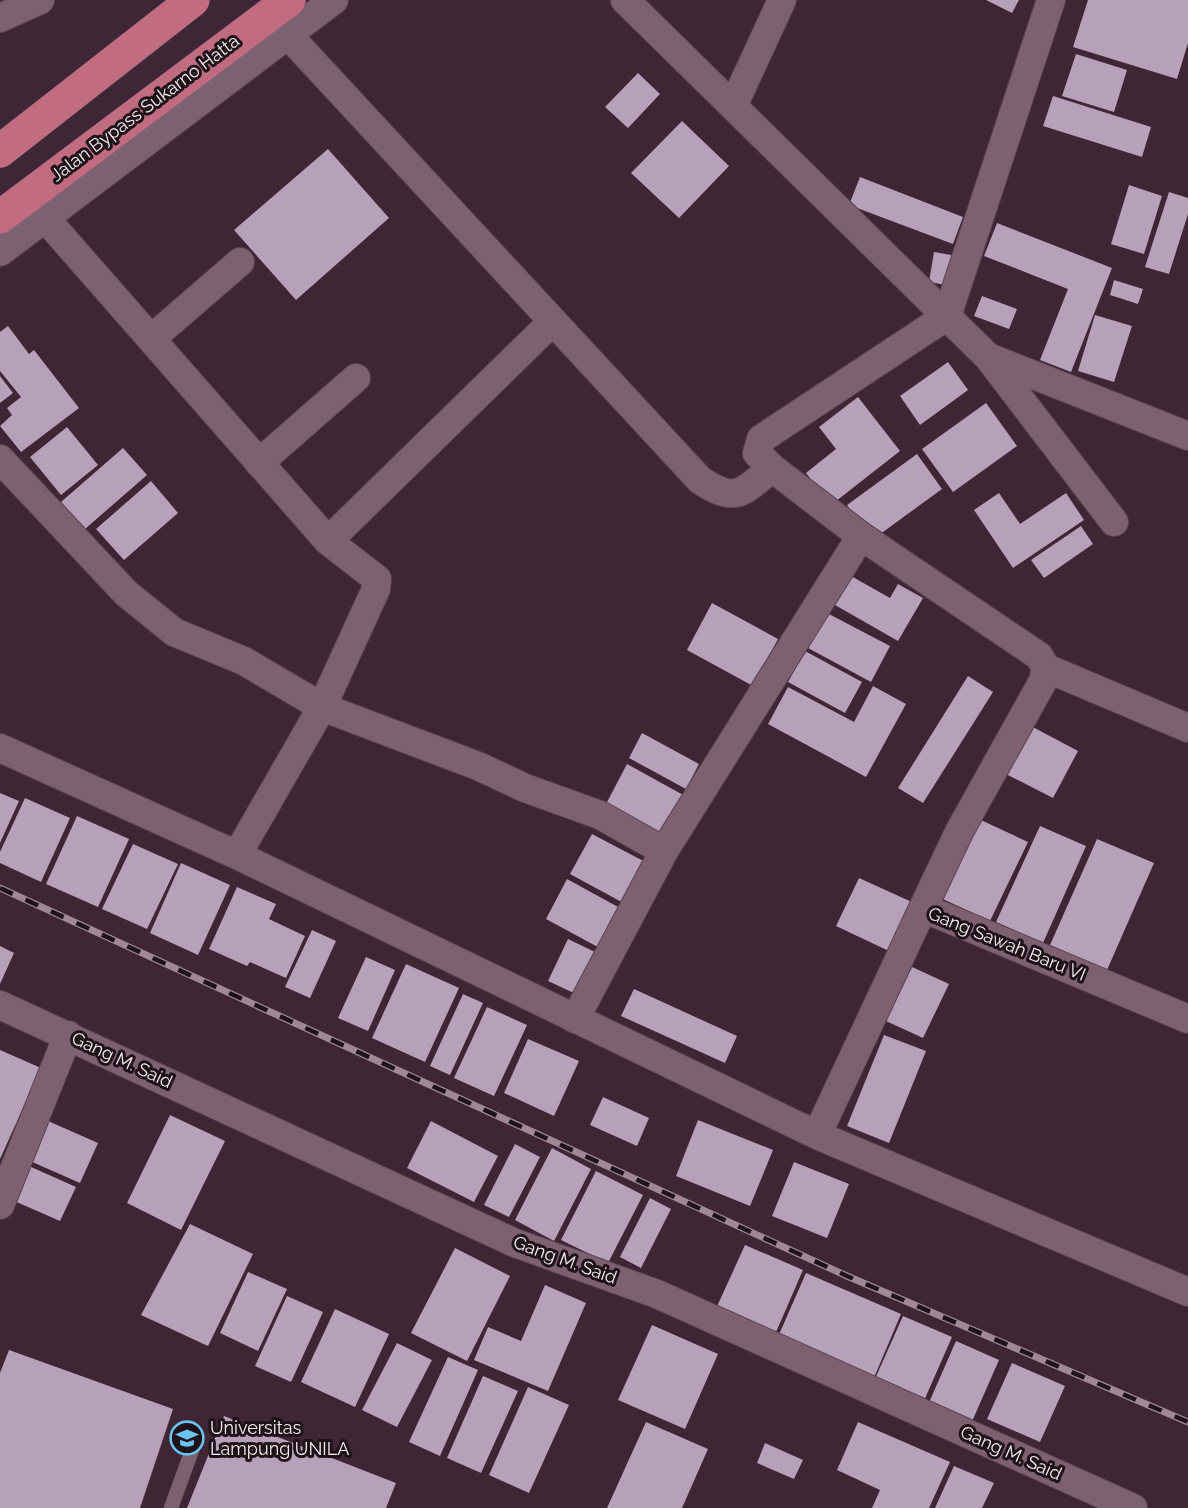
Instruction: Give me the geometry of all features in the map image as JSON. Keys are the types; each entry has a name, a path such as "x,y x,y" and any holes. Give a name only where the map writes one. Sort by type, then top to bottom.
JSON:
{"highway":[{"path":"0,151 193,0"},
{"name":"Jalan Bypass Sukarno Hatta","path":"0,217 289,0"}],"street":[{"path":"0,18 40,0"},
{"path":"0,252 334,0"},
{"path":"625,0 988,357 1114,522"},
{"path":"733,106 782,0"},
{"path":"1051,0 947,316 761,439 758,453 772,468 861,536 1039,656 1046,668 1188,728"},
{"path":"288,35 700,480 720,493 732,495 746,489 772,468"},
{"path":"45,218 328,541 377,579 376,589 322,706 237,855"},
{"path":"151,339 240,262"},
{"path":"328,541 552,322"},
{"path":"988,357 1188,436"},
{"path":"260,463 356,378"},
{"path":"0,459 126,593 174,632 244,662 322,706 478,766 525,788 600,815 664,851"},
{"path":"575,1019 664,851 861,536"},
{"path":"923,908 960,832 1043,681 1046,668"},
{"path":"0,748 237,855 817,1135 1188,1292"},
{"name":"Gang Sawah Baru VI","path":"817,1135 923,908 1188,1019"},
{"name":"Gang M. Said","path":"0,1005 515,1243 657,1294 1133,1508"},
{"path":"0,1205 68,1035"}],"lane":[{"path":"171,1508 195,1442"}],"building":[{"path":"986,0 1019,0 1012,13"},
{"path":"1088,0 1188,0 1188,43 1177,79 1073,47"},
{"path":"1076,54 1127,70 1114,112 1062,96"},
{"path":"638,73 660,94 628,128 605,107"},
{"path":"1053,96 1151,127 1142,157 1043,126"},
{"path":"682,121 729,166 679,218 631,173"},
{"path":"328,149 389,218 296,300 234,230"},
{"path":"860,177 963,217 953,244 849,205"},
{"path":"1129,185 1162,196 1144,254 1111,244"},
{"path":"1169,192 1188,198 1188,214 1169,274 1145,267"},
{"path":"997,223 1112,268 1071,372 1040,360 1068,289 984,256"},
{"path":"934,252 957,256 952,286 929,282"},
{"path":"1114,280 1143,289 1138,304 1110,295"},
{"path":"982,296 1017,309 1009,329 974,316"},
{"path":"1095,315 1132,326 1114,382 1078,371"},
{"path":"8,326 29,354 34,350 79,408 21,452 0,426 12,415 7,408 21,397 0,371 0,332"},
{"path":"948,362 968,390 920,425 900,396"},
{"path":"0,376 13,393 0,403"},
{"path":"858,397 900,451 831,505 806,473 836,449 819,427"},
{"path":"986,403 1017,446 953,492 922,449"},
{"path":"67,427 98,465 61,495 30,457"},
{"path":"123,448 147,475 85,529 61,502"},
{"path":"917,454 942,489 872,540 847,505"},
{"path":"151,481 178,513 124,560 96,529"},
{"path":"999,493 1020,524 1066,493 1084,520 1013,568 974,510"},
{"path":"1081,526 1093,544 1044,578 1031,560"},
{"path":"851,576 890,598 898,584 923,598 898,641 835,605"},
{"path":"712,603 778,639 753,686 687,650"},
{"path":"827,613 890,646 871,682 808,648"},
{"path":"805,651 862,682 845,713 788,682"},
{"path":"968,676 993,692 923,803 898,788"},
{"path":"873,686 906,704 866,777 768,724 788,687 854,722"},
{"path":"1029,725 1078,751 1053,798 1004,773"},
{"path":"642,733 699,764 686,789 629,758"},
{"path":"627,764 685,796 663,835 606,804"},
{"path":"0,793 19,801 0,843"},
{"path":"25,798 70,818 41,882 0,863 0,852"},
{"path":"970,815 1028,842 990,921 932,894"},
{"path":"77,816 129,839 98,907 46,884"},
{"path":"1040,826 1086,846 1043,943 996,922"},
{"path":"592,834 651,865 629,906 570,874"},
{"path":"1097,839 1154,863 1107,970 1050,945"},
{"path":"133,844 178,864 147,929 102,909"},
{"path":"181,863 230,885 198,955 150,933"},
{"path":"859,878 914,903 891,952 836,926"},
{"path":"567,879 629,913 607,952 546,919"},
{"path":"237,887 276,904 269,919 305,936 286,978 250,962 247,966 209,949"},
{"path":"312,930 336,941 310,998 285,987"},
{"path":"568,939 595,952 576,994 548,981"},
{"path":"0,946 14,953 0,984"},
{"path":"366,957 395,970 368,1031 338,1018"},
{"path":"406,964 459,988 425,1062 372,1038"},
{"path":"912,967 949,984 923,1038 886,1021"},
{"path":"634,989 737,1036 725,1063 621,1016"},
{"path":"463,994 483,1003 450,1075 430,1066"},
{"path":"487,1007 527,1025 494,1096 454,1078"},
{"path":"884,1035 926,1051 889,1143 847,1126"},
{"path":"528,1039 579,1061 554,1116 504,1093"},
{"path":"0,1050 41,1068 0,1159"},
{"path":"603,1097 649,1118 637,1146 590,1125"},
{"path":"170,1115 225,1141 181,1230 127,1203"},
{"path":"39,1117 98,1143 80,1183 21,1157"},
{"path":"698,1120 773,1150 750,1206 676,1176"},
{"path":"431,1121 498,1156 474,1202 407,1168"},
{"path":"515,1144 540,1157 509,1217 484,1205"},
{"path":"552,1148 591,1169 554,1241 515,1220"},
{"path":"20,1162 76,1187 60,1221 5,1197"},
{"path":"794,1162 849,1184 827,1238 772,1216"},
{"path":"596,1171 643,1195 608,1263 561,1240"},
{"path":"650,1198 671,1209 641,1268 620,1257"},
{"path":"190,1224 253,1254 208,1346 141,1315"},
{"path":"745,1245 803,1270 773,1339 714,1313"},
{"path":"455,1248 510,1276 467,1361 411,1333"},
{"path":"248,1272 287,1289 258,1351 220,1333"},
{"path":"806,1273 901,1314 873,1380 777,1339"},
{"path":"545,1285 586,1303 548,1391 474,1360 488,1327 521,1341"},
{"path":"287,1296 323,1312 291,1382 255,1366"},
{"path":"335,1309 389,1334 355,1407 301,1382"},
{"path":"903,1316 952,1337 923,1403 874,1381"},
{"path":"652,1325 718,1354 685,1429 618,1400"},
{"path":"956,1341 999,1360 970,1426 927,1407"},
{"path":"397,1343 432,1360 397,1427 362,1410"},
{"path":"9,1350 173,1409 140,1508 0,1508 0,1373"},
{"path":"448,1357 478,1370 440,1456 409,1442"},
{"path":"1012,1363 1065,1386 1040,1442 987,1419"},
{"path":"483,1376 518,1391 481,1473 447,1458"},
{"path":"528,1387 569,1405 529,1493 489,1475"},
{"path":"224,1416 396,1483 386,1508 187,1508"},
{"path":"646,1422 708,1449 682,1508 607,1508"},
{"path":"858,1422 950,1462 929,1508 872,1508 880,1490 837,1470"},
{"path":"765,1443 803,1460 794,1479 757,1463"},
{"path":"954,1466 994,1483 982,1508 935,1508"}],"railway":[{"path":"0,888 847,1276 1188,1422"}],"place":[{"name":"Universitas Lampung UNILA","path":"187,1438"}]}
